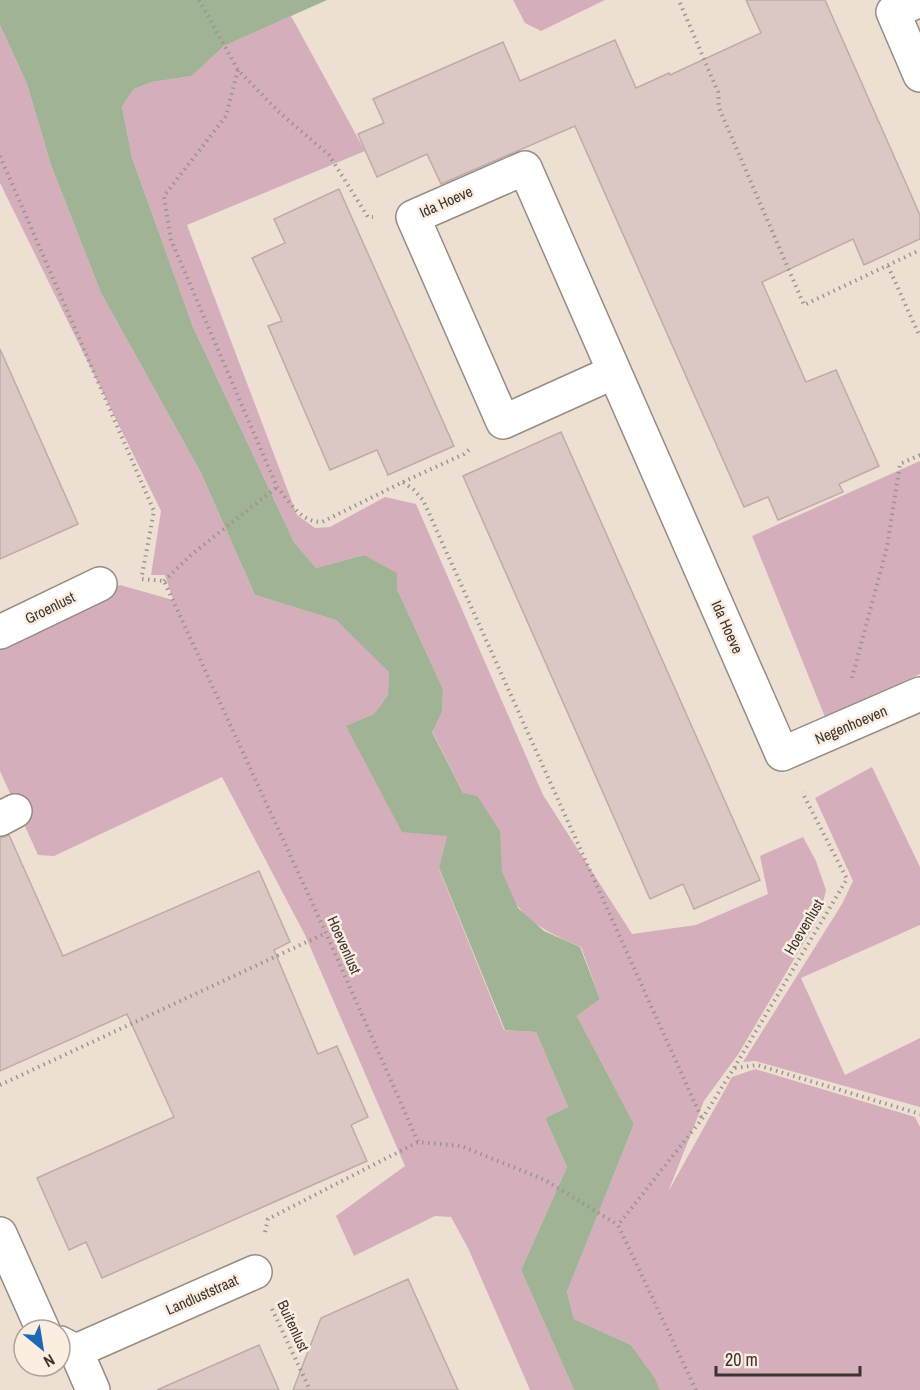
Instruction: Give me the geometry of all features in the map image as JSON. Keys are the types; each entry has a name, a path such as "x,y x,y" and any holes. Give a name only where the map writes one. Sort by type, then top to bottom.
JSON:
{"street":[{"path":"920,0 893,12 920,75"},
{"name":"Ida Hoeve","path":"503,422 413,217 525,168 782,754"},
{"path":"503,422 614,372"},
{"name":"Groenlust","path":"0,632 100,584"},
{"name":"Negenhoeven","path":"782,754 920,694"},
{"path":"0,1234 38,1318"},
{"name":"Landluststraat","path":"72,1345 255,1272"},
{"name":"Landluststraat","path":"72,1354 93,1390"}],"path":[{"path":"199,0 238,70 279,112 329,155 368,217 413,217"},
{"path":"680,3 718,92 719,108 804,305 920,250"},
{"path":"238,70 226,116 164,196 171,240 277,487 300,515 312,522 322,522 464,454 503,422"},
{"path":"0,156 154,511 141,579 164,581 192,554 277,487"},
{"path":"888,266 920,337"},
{"path":"849,726 843,712 887,547 900,464 920,454"},
{"path":"403,482 423,500 702,1119"},
{"name":"Hoevenlust","path":"164,581 326,933 418,1142"},
{"name":"Hoevenlust","path":"618,1225 702,1119 847,879 782,754"},
{"path":"0,1085 326,933"},
{"path":"734,1068 757,1065 920,1114"},
{"path":"418,1142 461,1146 545,1180 618,1225 696,1390"},
{"name":"Landluststraat","path":"255,1272 268,1219 418,1142"},
{"name":"Buitenlust","path":"255,1272 310,1390"}],"shaded area":[{"path":"0,0 327,0 224,46 192,76 152,82 134,89 122,106 132,158 193,327 294,542 316,568 364,555 397,573 397,589 443,689 442,712 432,732 463,793 477,796 500,831 502,872 518,908 544,931 580,947 600,999 577,1016 634,1124 567,1291 574,1319 631,1345 655,1378 660,1390 574,1390 521,1270 567,1167 545,1118 568,1107 536,1032 505,1030 439,868 447,836 402,832 346,726 374,714 388,695 389,672 336,620 255,595 201,473 101,293 51,165 27,84 0,25"},
{"path":"513,0 605,0 541,31 525,23"},
{"path":"291,16 365,151 187,225 297,515 315,528 330,527 385,497 416,504 543,795 632,934 696,925 768,894 760,856 803,837 816,861 826,890 820,915 739,1053 704,1101 668,1192 732,1077 755,1069 915,1117 920,1127 920,1390 660,1390 655,1378 631,1345 574,1319 567,1290 634,1124 577,1016 600,999 581,947 542,928 522,912 514,901 500,863 500,831 463,793 432,731 442,712 443,689 397,589 364,555 316,568 294,542 193,327 132,158 122,106 134,89 152,82 192,76 224,46"},
{"path":"0,25 27,84 51,165 101,293 201,473 255,595 336,620 390,672 388,695 374,714 346,727 447,836 439,869 504,1030 536,1032 568,1107 545,1118 567,1167 521,1270 574,1390 530,1390 468,1248 451,1217 435,1216 354,1256 336,1216 405,1166 305,935 222,777 54,856 38,855 0,771 0,643 120,585 173,600 165,575 151,575 161,511 0,183"},
{"path":"920,461 920,674 825,717 752,536"},
{"path":"872,767 920,867 920,925 801,978 845,1075 920,1038 920,1107 755,1061 743,1062 842,904 853,881 815,798"}],"building":[{"path":"746,0 825,0 920,215 920,239 864,265 853,239 762,282 806,382 836,370 879,466 839,484 843,492 778,520 768,497 744,507 575,126 441,184 427,154 377,177 358,134 384,123 373,99 503,42 520,81 615,40 636,88 761,33"},
{"path":"339,189 454,446 388,475 377,450 330,470 268,326 282,321 252,258 285,243 274,219"},
{"path":"0,349 78,524 0,559"},
{"path":"561,432 760,880 694,909 683,884 650,899 463,476"},
{"path":"9,835 63,956 259,871 290,942 274,950 318,1054 337,1046 368,1117 351,1125 367,1161 102,1278 86,1242 69,1250 37,1178 174,1117 127,1014 0,1071 0,838"},
{"path":"408,1279 458,1390 293,1390 321,1318"},
{"path":"259,1345 279,1390 157,1390"}]}
